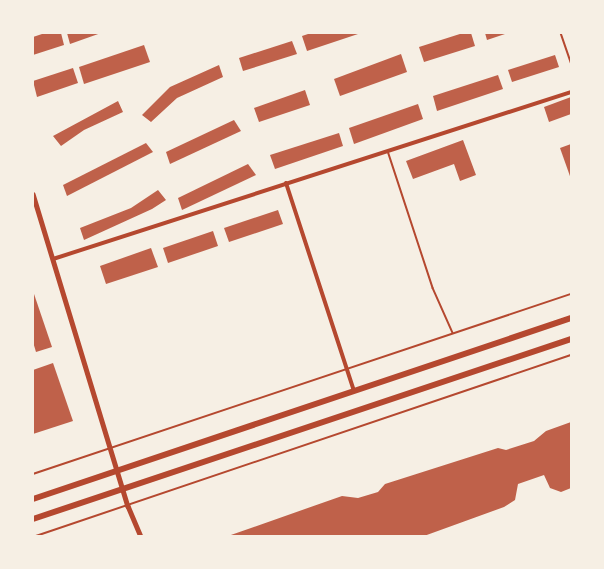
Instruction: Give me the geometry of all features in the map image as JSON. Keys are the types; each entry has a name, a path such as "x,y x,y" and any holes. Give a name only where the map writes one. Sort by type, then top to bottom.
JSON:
{"main road":[{"path":"33,499 571,318"},
{"path":"33,519 571,339"}],"street":[{"path":"53,259 571,92"},
{"path":"286,183 354,392"},
{"path":"33,194 128,506 141,536"}],"lane":[{"path":"561,33 571,62"},
{"path":"388,150 433,288 453,333"},
{"path":"33,474 571,294"},
{"path":"36,536 571,355"}],"building":[{"path":"45,33 61,33 64,45 33,55 33,37"},
{"path":"67,33 101,33 70,44"},
{"path":"311,33 361,33 307,51 302,36"},
{"path":"463,33 471,33 475,46 424,62 419,47"},
{"path":"485,33 508,33 487,40"},
{"path":"292,41 297,54 243,71 239,58"},
{"path":"144,45 150,62 84,84 79,67"},
{"path":"401,54 407,72 340,96 334,79"},
{"path":"555,55 559,67 512,82 508,70"},
{"path":"219,65 223,77 177,98 151,122 142,115 170,87"},
{"path":"73,68 78,83 37,97 33,81"},
{"path":"498,75 503,89 437,111 433,96"},
{"path":"305,90 310,105 259,122 254,108"},
{"path":"571,97 571,114 549,122 544,107"},
{"path":"118,101 123,112 84,130 61,146 53,136"},
{"path":"418,104 423,119 354,144 349,128"},
{"path":"234,120 241,131 170,164 166,152"},
{"path":"339,133 343,146 275,169 270,155"},
{"path":"463,140 476,175 460,181 454,164 413,179 406,161"},
{"path":"146,143 153,152 67,196 63,185"},
{"path":"571,144 571,179 560,148"},
{"path":"248,164 256,175 182,210 178,198"},
{"path":"158,190 166,200 152,209 84,240 80,228 131,208"},
{"path":"278,210 283,224 229,242 224,228"},
{"path":"213,231 218,246 168,263 163,248"},
{"path":"151,248 158,267 106,284 100,266"},
{"path":"33,291 52,347 36,352 33,342"},
{"path":"53,363 73,421 33,434 33,370"},
{"path":"571,422 571,488 561,492 550,488 544,475 518,484 515,500 504,507 424,536 228,536 342,496 358,498 378,492 385,484 498,448 506,450 534,441 546,431"}]}
